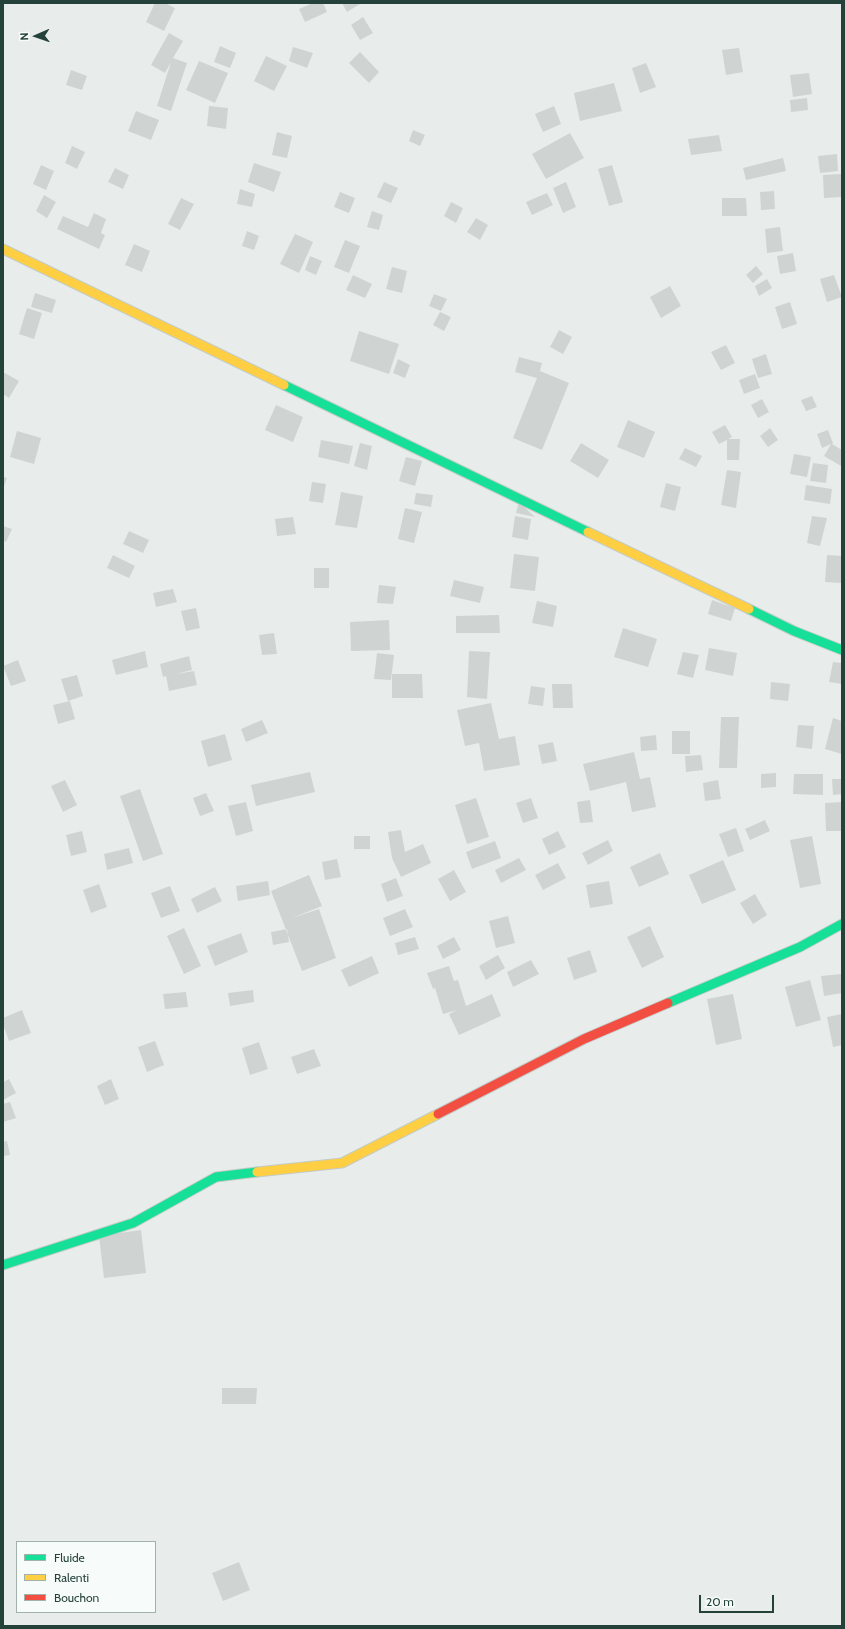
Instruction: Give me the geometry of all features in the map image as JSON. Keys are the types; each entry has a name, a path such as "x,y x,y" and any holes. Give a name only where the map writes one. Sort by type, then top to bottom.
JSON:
{"street":[{"path":"3,249 794,631 842,650"},
{"path":"3,1266 133,1223 216,1177 342,1163 584,1039 800,947 842,924"}],"building":[{"path":"155,3 165,3 175,8 164,31 146,22"},
{"path":"313,3 323,3 327,12 305,22 299,9"},
{"path":"342,3 359,3 360,4 347,12"},
{"path":"363,17 373,33 360,40 351,25"},
{"path":"169,33 183,41 173,58 187,63 171,111 157,106 171,62 165,73 151,65"},
{"path":"220,46 236,53 230,68 214,62"},
{"path":"293,47 313,53 307,68 289,61"},
{"path":"739,48 743,72 726,75 722,50"},
{"path":"360,52 379,72 369,83 349,63"},
{"path":"266,56 287,66 274,91 254,81"},
{"path":"199,61 228,73 215,103 186,90"},
{"path":"646,63 656,87 640,93 632,68"},
{"path":"71,70 87,76 82,90 66,85"},
{"path":"809,73 812,94 793,97 790,75"},
{"path":"614,83 622,111 580,121 574,93"},
{"path":"807,98 808,110 791,112 790,100"},
{"path":"209,106 228,108 226,129 207,126"},
{"path":"554,106 561,124 543,132 535,114"},
{"path":"136,111 159,120 151,140 128,131"},
{"path":"413,130 425,135 420,146 409,141"},
{"path":"277,132 292,136 287,158 272,155"},
{"path":"570,133 584,158 546,179 532,154"},
{"path":"719,135 722,151 691,155 688,139"},
{"path":"72,146 85,152 77,169 65,163"},
{"path":"837,154 838,171 820,173 818,156"},
{"path":"783,158 786,171 746,180 743,168"},
{"path":"254,163 281,172 274,192 248,182"},
{"path":"41,165 54,171 46,190 33,184"},
{"path":"612,165 623,202 609,206 598,169"},
{"path":"115,168 129,175 123,189 108,182"},
{"path":"842,174 842,197 824,198 823,175"},
{"path":"384,182 398,188 391,203 377,197"},
{"path":"566,182 576,207 563,213 553,188"},
{"path":"240,189 255,194 252,207 237,204"},
{"path":"774,191 775,209 761,210 760,192"},
{"path":"340,192 355,198 349,213 334,207"},
{"path":"547,193 553,205 532,215 526,202"},
{"path":"44,195 56,202 47,218 36,211"},
{"path":"181,198 194,204 180,230 168,224"},
{"path":"722,198 746,198 747,216 722,216"},
{"path":"451,202 463,208 456,223 444,216"},
{"path":"372,211 383,215 379,230 367,227"},
{"path":"94,213 106,219 101,233 105,235 99,249 57,229 63,216 88,227"},
{"path":"476,218 488,225 480,240 467,232"},
{"path":"780,227 783,251 767,253 765,229"},
{"path":"247,231 259,236 254,250 242,246"},
{"path":"295,234 313,242 299,273 280,264"},
{"path":"345,240 360,246 349,273 334,267"},
{"path":"134,244 150,251 142,272 125,265"},
{"path":"793,253 796,271 780,274 777,256"},
{"path":"310,256 322,261 316,275 305,270"},
{"path":"756,266 763,274 753,283 746,275"},
{"path":"392,267 407,271 402,293 386,289"},
{"path":"353,275 372,284 365,298 346,290"},
{"path":"834,275 842,297 827,302 820,279"},
{"path":"767,279 772,288 759,296 755,286"},
{"path":"670,286 681,306 661,318 650,297"},
{"path":"35,293 56,300 52,313 31,307"},
{"path":"434,294 447,299 441,311 429,306"},
{"path":"790,302 797,324 782,329 775,307"},
{"path":"27,308 42,313 34,339 19,334"},
{"path":"440,312 451,317 444,331 433,325"},
{"path":"559,330 572,337 563,354 550,347"},
{"path":"359,331 399,344 389,374 350,361"},
{"path":"726,345 735,363 721,370 711,352"},
{"path":"766,354 772,374 758,378 752,359"},
{"path":"519,357 542,363 540,371 569,383 542,450 513,438 537,378 515,372"},
{"path":"398,359 410,365 405,378 393,373"},
{"path":"3,372 19,381 9,398 3,394"},
{"path":"755,374 760,388 744,394 739,380"},
{"path":"812,396 817,407 806,411 801,400"},
{"path":"762,399 769,412 758,418 751,405"},
{"path":"276,405 303,417 293,442 265,430"},
{"path":"628,420 655,432 644,458 617,447"},
{"path":"725,425 732,437 728,439 740,439 739,460 727,460 727,440 719,444 712,432"},
{"path":"770,428 778,440 768,447 760,436"},
{"path":"828,430 833,443 832,444 842,450 841,466 824,456 831,444 822,448 817,434"},
{"path":"17,431 41,438 34,464 10,457"},
{"path":"321,440 353,446 349,464 318,457"},
{"path":"360,443 372,446 367,470 354,466"},
{"path":"581,443 609,460 598,478 570,461"},
{"path":"685,448 702,456 696,467 679,459"},
{"path":"794,454 811,457 807,477 790,474"},
{"path":"406,457 422,461 415,486 399,481"},
{"path":"813,463 828,465 826,483 810,481"},
{"path":"727,470 741,472 736,508 721,505"},
{"path":"3,477 7,478 3,489"},
{"path":"312,482 326,484 323,503 309,501"},
{"path":"666,483 681,487 675,511 660,507"},
{"path":"806,485 832,489 830,504 804,500"},
{"path":"341,492 363,496 357,528 335,525"},
{"path":"416,493 433,495 431,507 414,504"},
{"path":"519,502 535,517 516,513"},
{"path":"405,508 422,512 414,543 398,539"},
{"path":"515,516 531,519 528,540 512,537"},
{"path":"812,516 827,518 820,546 807,543"},
{"path":"293,517 296,534 277,536 275,519"},
{"path":"3,526 12,529 6,542 3,540"},
{"path":"129,531 149,540 143,553 123,544"},
{"path":"514,554 539,557 535,591 510,588"},
{"path":"113,555 135,566 129,578 107,568"},
{"path":"827,555 842,556 842,583 825,582"},
{"path":"314,568 329,568 329,588 314,588"},
{"path":"454,580 484,587 480,603 450,596"},
{"path":"379,585 396,587 393,604 377,603"},
{"path":"173,589 177,602 156,607 153,593"},
{"path":"712,600 735,608 731,621 708,614"},
{"path":"537,601 557,606 553,627 532,623"},
{"path":"196,608 200,628 186,631 181,611"},
{"path":"499,615 500,633 456,633 456,616"},
{"path":"389,620 390,650 351,651 350,622"},
{"path":"623,628 657,639 648,667 614,657"},
{"path":"274,633 277,654 262,655 259,635"},
{"path":"709,648 737,653 733,676 705,670"},
{"path":"145,651 148,667 116,675 112,660"},
{"path":"469,651 490,652 487,699 467,697"},
{"path":"683,652 699,655 693,678 677,674"},
{"path":"377,653 394,655 391,680 374,679"},
{"path":"189,656 192,670 176,674 194,671 197,685 169,691 166,676 163,677 160,664"},
{"path":"18,660 26,681 11,686 3,666"},
{"path":"833,662 842,663 842,684 829,682"},
{"path":"392,674 422,674 423,698 392,698"},
{"path":"77,675 83,696 68,701 61,679"},
{"path":"771,682 790,684 788,701 770,699"},
{"path":"552,684 572,684 573,708 553,708"},
{"path":"531,686 545,688 543,706 528,704"},
{"path":"70,701 75,719 58,724 53,705"},
{"path":"491,703 499,739 515,736 520,765 484,771 479,743 465,746 457,710"},
{"path":"721,717 739,717 737,768 719,768"},
{"path":"833,718 842,721 842,754 825,749"},
{"path":"262,720 268,733 246,742 241,729"},
{"path":"798,725 814,726 812,749 796,747"},
{"path":"672,731 690,731 690,754 672,754"},
{"path":"225,734 232,760 208,767 201,741"},
{"path":"656,735 657,750 641,751 640,737"},
{"path":"553,742 557,761 542,764 538,745"},
{"path":"634,752 640,779 650,777 656,807 632,812 626,782 590,791 583,764"},
{"path":"701,755 703,770 686,772 685,756"},
{"path":"310,772 315,792 256,806 251,785"},
{"path":"776,773 776,787 761,788 761,774"},
{"path":"794,774 823,774 823,795 793,794"},
{"path":"832,779 842,779 842,794 833,795"},
{"path":"65,780 77,805 63,812 51,786"},
{"path":"718,780 721,799 705,801 703,783"},
{"path":"140,789 163,854 143,861 120,796"},
{"path":"206,793 214,811 200,816 193,798"},
{"path":"476,798 489,837 467,844 455,805"},
{"path":"531,798 538,818 523,823 516,803"},
{"path":"590,800 593,822 580,823 577,802"},
{"path":"246,802 253,831 236,836 228,806"},
{"path":"842,802 842,831 826,831 825,803"},
{"path":"765,820 770,831 750,840 745,829"},
{"path":"736,828 744,851 728,857 719,834"},
{"path":"401,830 405,852 423,844 431,863 401,877 392,858 388,832"},
{"path":"82,831 87,852 71,856 66,835"},
{"path":"558,831 566,847 549,855 542,839"},
{"path":"354,836 370,836 370,849 354,849"},
{"path":"812,836 821,884 800,888 790,840"},
{"path":"608,840 613,851 588,865 582,853"},
{"path":"495,841 501,858 472,869 466,852"},
{"path":"129,848 133,863 107,870 104,854"},
{"path":"660,853 669,874 639,887 630,867"},
{"path":"519,858 526,870 501,883 495,870"},
{"path":"337,859 341,877 325,880 322,862"},
{"path":"723,860 736,890 702,904 689,875"},
{"path":"558,863 566,878 543,890 535,875"},
{"path":"454,870 466,892 450,901 438,879"},
{"path":"309,875 322,906 292,918 319,909 336,958 302,971 271,891"},
{"path":"396,878 403,896 387,902 381,884"},
{"path":"268,881 270,895 238,901 236,886"},
{"path":"609,881 613,904 590,908 586,885"},
{"path":"99,884 107,907 91,913 83,890"},
{"path":"170,886 180,911 161,918 151,893"},
{"path":"215,887 222,901 197,913 191,899"},
{"path":"755,894 767,915 753,924 740,903"},
{"path":"405,909 413,927 390,936 383,918"},
{"path":"508,916 515,943 496,948 489,921"},
{"path":"650,926 664,957 642,968 627,937"},
{"path":"184,928 201,966 184,974 167,936"},
{"path":"287,929 289,942 273,945 271,932"},
{"path":"241,933 248,952 215,966 207,946"},
{"path":"415,937 419,949 398,955 395,943"},
{"path":"454,937 461,950 443,959 437,946"},
{"path":"590,950 597,972 574,980 567,958"},
{"path":"498,955 505,968 486,980 479,966"},
{"path":"372,956 379,973 349,987 341,970"},
{"path":"531,960 539,974 513,987 507,972"},
{"path":"449,966 454,981 458,980 466,1006 492,994 501,1016 459,1035 449,1014 457,1010 443,1014 435,988 433,989 427,973"},
{"path":"842,974 842,993 824,996 821,976"},
{"path":"810,980 821,1020 796,1027 785,987"},
{"path":"253,990 254,1002 230,1006 228,993"},
{"path":"186,992 188,1007 165,1009 163,994"},
{"path":"733,994 742,1039 716,1045 707,999"},
{"path":"22,1010 31,1033 9,1041 3,1024 3,1018"},
{"path":"842,1014 842,1045 833,1047 827,1017"},
{"path":"155,1041 164,1065 147,1072 138,1047"},
{"path":"259,1042 268,1069 250,1075 242,1048"},
{"path":"314,1049 321,1066 297,1074 291,1057"},
{"path":"9,1079 16,1093 3,1100 3,1082"},
{"path":"111,1079 119,1099 105,1105 97,1086"},
{"path":"10,1102 16,1118 3,1122 3,1104"},
{"path":"7,1141 10,1155 3,1156 3,1142"},
{"path":"141,1230 146,1273 104,1278 99,1236"},
{"path":"222,1388 257,1388 256,1404 222,1404"},
{"path":"239,1562 250,1590 223,1601 212,1573"}],"traffic: fast":[{"path":"284,385 588,532"},
{"path":"749,609 794,631 842,650"},
{"path":"668,1003 800,947 842,924"},
{"path":"3,1265 133,1223 216,1177 257,1172"}],"traffic: slow":[{"path":"3,249 284,385"},
{"path":"588,532 749,609"},
{"path":"257,1172 342,1163 438,1114"}],"traffic: jam":[{"path":"438,1114 584,1039 668,1003"}]}
